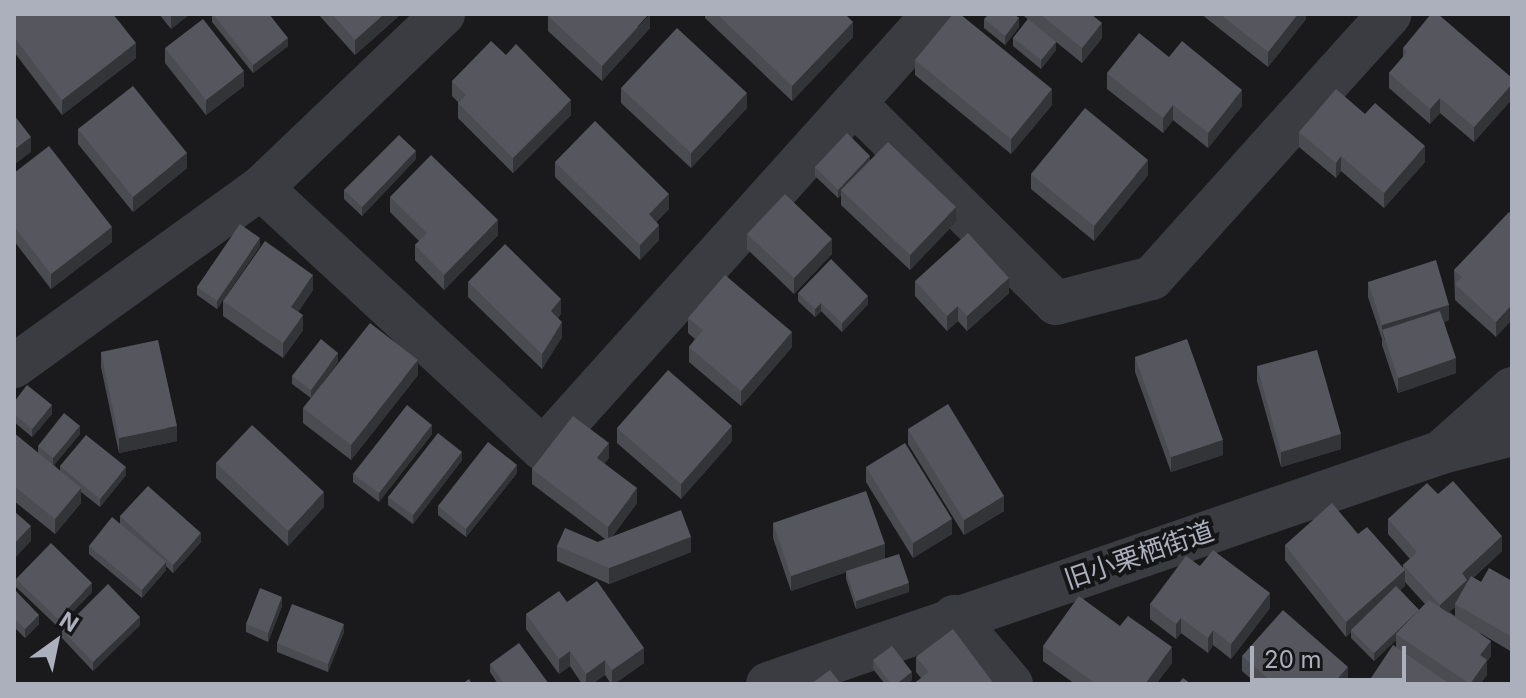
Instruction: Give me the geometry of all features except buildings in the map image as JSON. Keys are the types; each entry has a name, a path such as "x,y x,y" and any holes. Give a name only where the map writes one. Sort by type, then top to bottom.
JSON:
{"street":[{"path":"17,358 261,188 443,14"},
{"path":"261,188 543,449 934,14"},
{"path":"854,103 1056,303 1152,278 1390,14"},
{"path":"1442,452 1512,389"},
{"name":"旧小栗栖街道","path":"768,684 954,617 1442,452 1511,436"},
{"path":"954,617 1011,684"}]}
